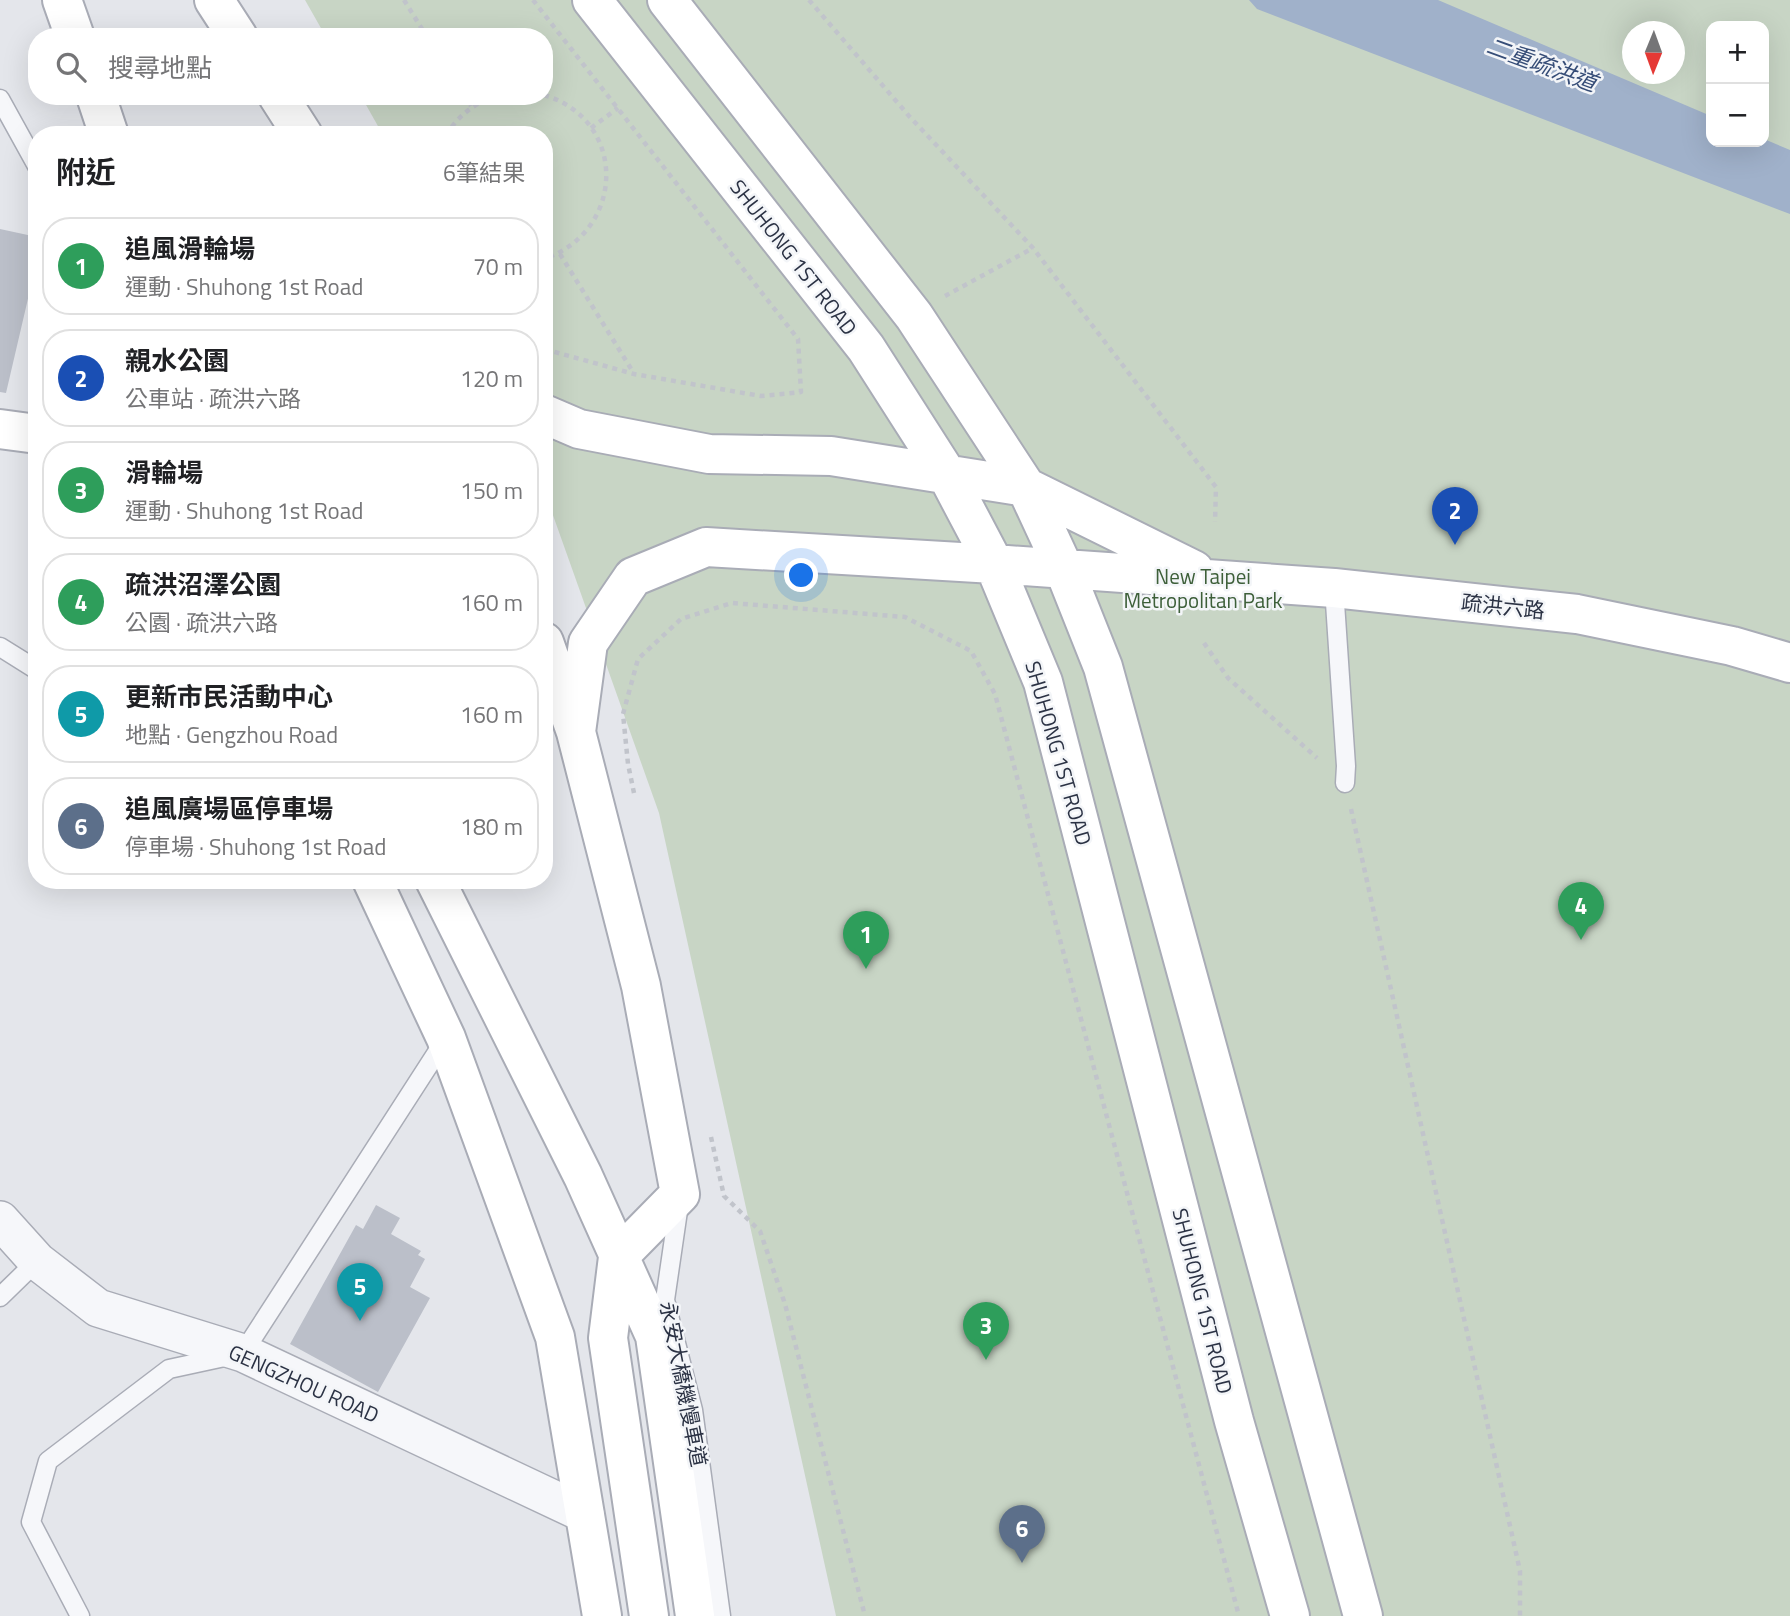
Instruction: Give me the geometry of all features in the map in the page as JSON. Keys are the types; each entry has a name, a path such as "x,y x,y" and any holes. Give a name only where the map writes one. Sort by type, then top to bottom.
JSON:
{"street":[{"path":"62,0 72,28"},
{"path":"214,0 233,28"},
{"name":"SHUHONG 1ST ROAD","path":"592,0 866,348 946,473 994,564 1043,682 1234,1421 1290,1616"},
{"path":"667,0 914,316 1026,487 1065,569 1103,667 1363,1616"},
{"path":"99,105 106,126"},
{"path":"284,105 297,126"},
{"path":"553,418 579,429 709,454 831,456 1026,487"},
{"path":"0,429 28,433"},
{"name":"疏洪六路","path":"1026,487 1210,578"},
{"name":"疏洪六路","path":"576,732 588,643 633,577 706,547 1210,578 1334,588 1577,614 1732,646 1790,663"},
{"path":"553,667 576,732 642,986 680,1194 618,1257 608,1338 649,1616"},
{"path":"376,889 446,1038 555,1337 602,1616"},
{"path":"440,889 583,1176 655,1336 695,1616"},
{"name":"GENGZHOU ROAD","path":"0,1220 37,1261 98,1308 243,1353 585,1514"}],"lane":[{"path":"0,99 28,150"},
{"path":"1334,588 1345,783"},
{"path":"0,648 28,665"},
{"path":"80,1616 31,1521 48,1461 169,1369 243,1353 446,1038"},
{"name":"永安大橋機慢車道","path":"680,1194 665,1300 693,1410 721,1616"},
{"path":"0,1297 37,1261"}],"path":[{"path":"404,0 421,28"},
{"path":"533,0 798,339 801,392 761,396 634,374 553,352"},
{"path":"809,0 909,116 1033,248 1216,487 1215,522"},
{"path":"553,98 576,111 591,128 601,146 606,166 606,187 601,208 592,226 578,242 553,256"},
{"path":"452,126 471,106"},
{"path":"591,128 618,108"},
{"path":"941,298 1033,248"},
{"path":"560,254 634,374"},
{"path":"637,805 628,764 623,714 638,659 681,619 732,603 905,617 971,651 995,694 1239,1616"},
{"path":"1204,643 1228,677 1345,783 1520,1571 1520,1616"},
{"path":"709,1128 724,1196 760,1231 785,1304 865,1616"}],"green space":[{"name":"New Taipei Metropolitan Park","path":"305,0 1790,0 1790,1616 836,1616 659,813 553,515 553,126 378,126 366,105 553,105 553,28 321,28"}],"water":[{"name":"二重疏洪道","path":"1249,0 1438,0 1622,78 1622,84 1636,84 1706,114 1706,147 1769,147 1769,141 1790,150 1790,214 1257,9"}],"building":[{"path":"0,229 28,235 28,299 6,393 0,392"},
{"path":"376,1205 400,1218 391,1234 421,1251 418,1255 425,1259 410,1287 430,1298 378,1392 290,1344 356,1225 363,1229"}],"place":[{"name":"親水公園","path":"1455,545"},
{"name":"疏洪沼澤公園","path":"1581,940"},
{"name":"追風滑輪場","path":"866,969"},
{"name":"更新市民活動中心","path":"360,1321"},
{"name":"滑輪場","path":"986,1360"},
{"name":"追風廣場區停車場","path":"1022,1563"}]}
